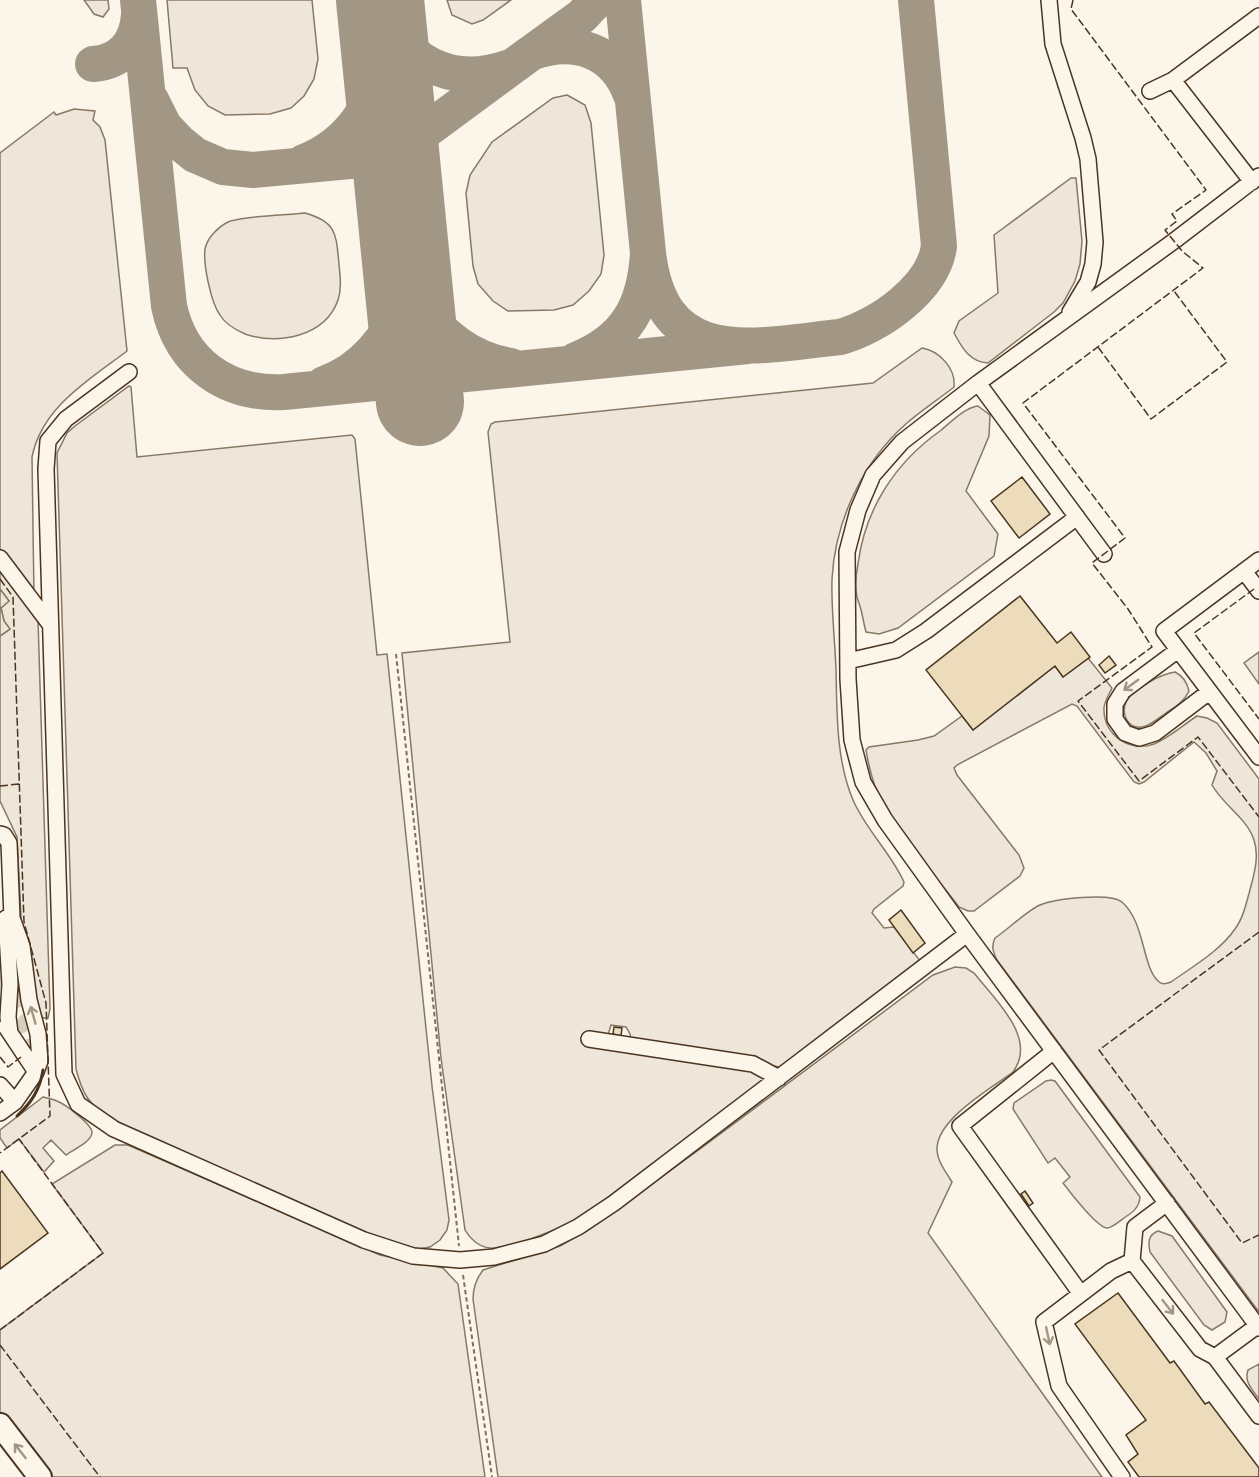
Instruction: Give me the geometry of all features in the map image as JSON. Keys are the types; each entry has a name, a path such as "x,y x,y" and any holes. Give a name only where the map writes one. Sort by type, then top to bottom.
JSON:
{"highway":[{"path":"0,1425 40,1477"}],"street":[{"path":"1049,0 1053,44 1088,159 1095,242 1093,264 1088,282 1061,324"},
{"path":"1150,91 1173,80 1259,16"},
{"path":"1173,80 1255,179 1174,241 978,383 902,442 873,475 858,510 847,552 848,661 852,740 863,782 885,820 1258,1327 1215,1357"},
{"path":"129,372 66,419 48,441 46,469 64,1074 78,1104 114,1129 364,1240 413,1256 460,1260 494,1257 544,1245 578,1227 614,1203 968,934"},
{"path":"978,383 1104,554"},
{"path":"848,661 896,650 926,631 1077,517"},
{"path":"0,558 49,623"},
{"path":"1259,560 1164,631 1259,757"},
{"path":"1244,571 1259,591"},
{"path":"1178,650 1123,691 1115,704 1115,719 1125,733 1139,738 1155,733 1209,692"},
{"path":"1,831 9,843 10,854 6,918 10,1033"},
{"path":"0,1113 15,1102 36,1072 40,1061 38,1034 28,1000 22,946 6,918"},
{"path":"0,1020 36,1072"},
{"path":"589,1039 753,1064 779,1078"},
{"path":"1054,1051 960,1126 1081,1294"},
{"path":"0,1084 15,1102"},
{"path":"1167,1203 1135,1227 1132,1261 1200,1349 1215,1357 1259,1416"},
{"path":"1122,1477 1059,1386 1044,1322 1111,1271 1132,1261"}],"path":[{"path":"396,654 460,1260 492,1477"}],"shaded area":[{"path":"84,0 108,0 109,9 103,17 94,14"},
{"path":"167,0 312,0 318,59 314,79 304,96 291,108 270,114 225,115 208,106 195,90 187,68 173,68"},
{"path":"447,0 511,0 483,20 472,24 452,15"},
{"path":"567,95 585,105 591,123 604,255 601,274 589,291 573,305 554,310 508,311 493,301 478,284 473,266 466,193 470,175 492,142 553,98"},
{"path":"74,109 95,111 93,120 100,127 105,140 127,351 69,396 56,409 37,439 32,457 34,597 0,553 0,153 54,112 56,115"},
{"path":"1071,178 1076,178 1082,241 1080,264 1075,281 1063,303 1054,312 988,363 976,360 964,349 954,333 959,321 998,293 994,235"},
{"path":"305,213 329,225 335,237 340,286 338,300 332,313 312,330 286,338 258,337 234,329 220,315 211,293 205,256 208,241 220,227 234,220"},
{"path":"922,348 941,357 950,368 954,387 913,418 891,438 877,455 845,514 834,557 832,579 837,719 843,769 858,811 904,882 903,886 872,913 884,928 894,927 921,962 785,1066 779,1067 631,1040 626,1027 611,1025 608,1035 754,1068 765,1079 605,1200 573,1221 519,1243 498,1248 482,1246 465,1230 441,1058 402,653 510,642 488,432 491,424 873,383"},
{"path":"129,386 131,387 137,457 352,435 355,439 377,655 387,654 432,1086 449,1220 447,1230 440,1240 430,1247 418,1249 367,1233 111,1119 92,1104 81,1086 76,1069 57,453 67,433"},
{"path":"978,406 990,415 989,436 966,491 998,534 994,556 898,628 879,634 866,632 857,597 856,576 867,525 875,506 896,473 909,458 958,416"},
{"path":"0,565 38,620 50,1009 48,1018 43,1018 39,1014 22,937 17,837 0,801 0,636 10,629 4,621 1,608 9,601 0,589"},
{"path":"0,589 9,601 1,608 4,621 10,629 0,636"},
{"path":"1259,652 1259,684 1244,663"},
{"path":"1088,658 1112,688 1104,705 1105,719 1113,734 1120,740 1136,746 1154,744 1197,716 1207,718 1217,723 1259,779 1259,1312 997,960 993,949 995,938 1040,905 1094,897 1106,897 1122,902 1135,921 1149,965 1161,983 1171,982 1222,944 1235,929 1243,914 1254,875 1256,851 1251,832 1212,785 1217,771 1206,753 1194,742 1139,784 1134,782 1077,706 1072,704 957,765 954,768 957,775 1019,855 1024,868 1020,876 974,911 959,907 909,843 882,803 870,770 866,750 869,747 934,736 962,716 973,730 1055,666 1063,677"},
{"path":"1175,672 1187,685 1189,691 1185,698 1148,725 1140,727 1130,724 1124,711 1131,695 1149,682"},
{"path":"955,967 966,968 974,973 1002,1007 1017,1033 1020,1046 1019,1059 1013,1072 966,1106 955,1116 939,1138 938,1158 952,1182 928,1233 1102,1477 498,1477 473,1299 475,1284 483,1270 560,1246 588,1230 933,975"},
{"path":"1051,1080 1055,1081 1140,1197 1138,1204 1130,1214 1108,1228 1091,1217 1063,1183 1070,1177 1055,1158 1048,1163 1013,1109 1014,1103"},
{"path":"43,1097 57,1101 72,1110 88,1125 92,1133 85,1143 66,1155 51,1140 43,1148 54,1161 44,1172 19,1139 7,1148 0,1138 0,1130"},
{"path":"115,1145 128,1145 380,1255 443,1268 458,1284 485,1477 51,1477 0,1412 0,1330 103,1253 52,1184"},
{"path":"1158,1231 1172,1236 1227,1312 1225,1322 1212,1330 1204,1325 1150,1252 1150,1239"},
{"path":"1259,1364 1259,1399 1249,1385 1247,1374 1248,1370"}],"building":[{"path":"1022,477 1050,514 1019,538 991,501"},
{"path":"1020,596 1057,643 1071,632 1090,657 1063,677 1055,666 973,730 926,670"},
{"path":"1109,656 1116,665 1105,673 1099,665"},
{"path":"901,910 925,943 913,953 889,920"},
{"path":"614,1027 622,1028 621,1036 613,1034"},
{"path":"2,1171 48,1233 0,1269 0,1173"},
{"path":"1025,1191 1033,1203 1029,1206 1021,1194"},
{"path":"1118,1293 1170,1363 1174,1361 1205,1404 1209,1402 1259,1468 1259,1477 1139,1477 1128,1462 1138,1454 1126,1435 1146,1420 1075,1324"}],"taxiway":[{"path":"138,0 169,306 184,344 209,372 243,388 263,392 284,392 748,346"},
{"path":"304,162 334,145 347,133 367,106 379,73 381,56 377,0"},
{"path":"597,0 582,16 531,53 563,46 591,51 615,67 631,95"},
{"path":"623,0 648,253"},
{"path":"576,360 594,352 608,342 630,318 643,289 648,253 657,291 672,317 692,334 717,343 776,344 840,337 855,332 887,315 915,291 927,277 935,262 939,246 916,0"},
{"path":"384,5 402,42 430,65 466,74 486,73 507,68"},
{"path":"93,64 112,59 126,49 135,34 139,15"},
{"path":"151,100 164,126 179,142 195,155 223,167 253,170 350,161 379,155 417,137 531,53"},
{"path":"324,384 338,378 363,361 391,326 403,298 405,247 421,300 436,324 446,335 470,352 511,366"}],"runway":[{"path":"380,0 420,402"}],"tunnel":[{"path":"0,975 15,994 32,1025"},
{"path":"20,1018 29,1037 35,1069"}],"fence":[{"path":"1073,0 1071,9 1206,190 1172,214 1177,221 1165,230 1182,251 1203,268 1023,403 1125,538 1092,563 1128,609 1152,647 1078,701 1139,781 1198,737 1259,817"},
{"path":"1098,347 1151,419 1227,362 1174,291"},
{"path":"0,579 13,597 24,922 46,1003 50,1116 0,1153"},
{"path":"1254,589 1194,633 1259,719"},
{"path":"0,786 19,784"},
{"path":"1259,932 1099,1050 1242,1243 1259,1235"},
{"path":"0,1057 8,1067 21,1057"},
{"path":"0,1330 103,1253 19,1139"},
{"path":"0,1345 100,1477"}],"wall":[{"path":"17,1116 34,1096 43,1070"}]}
